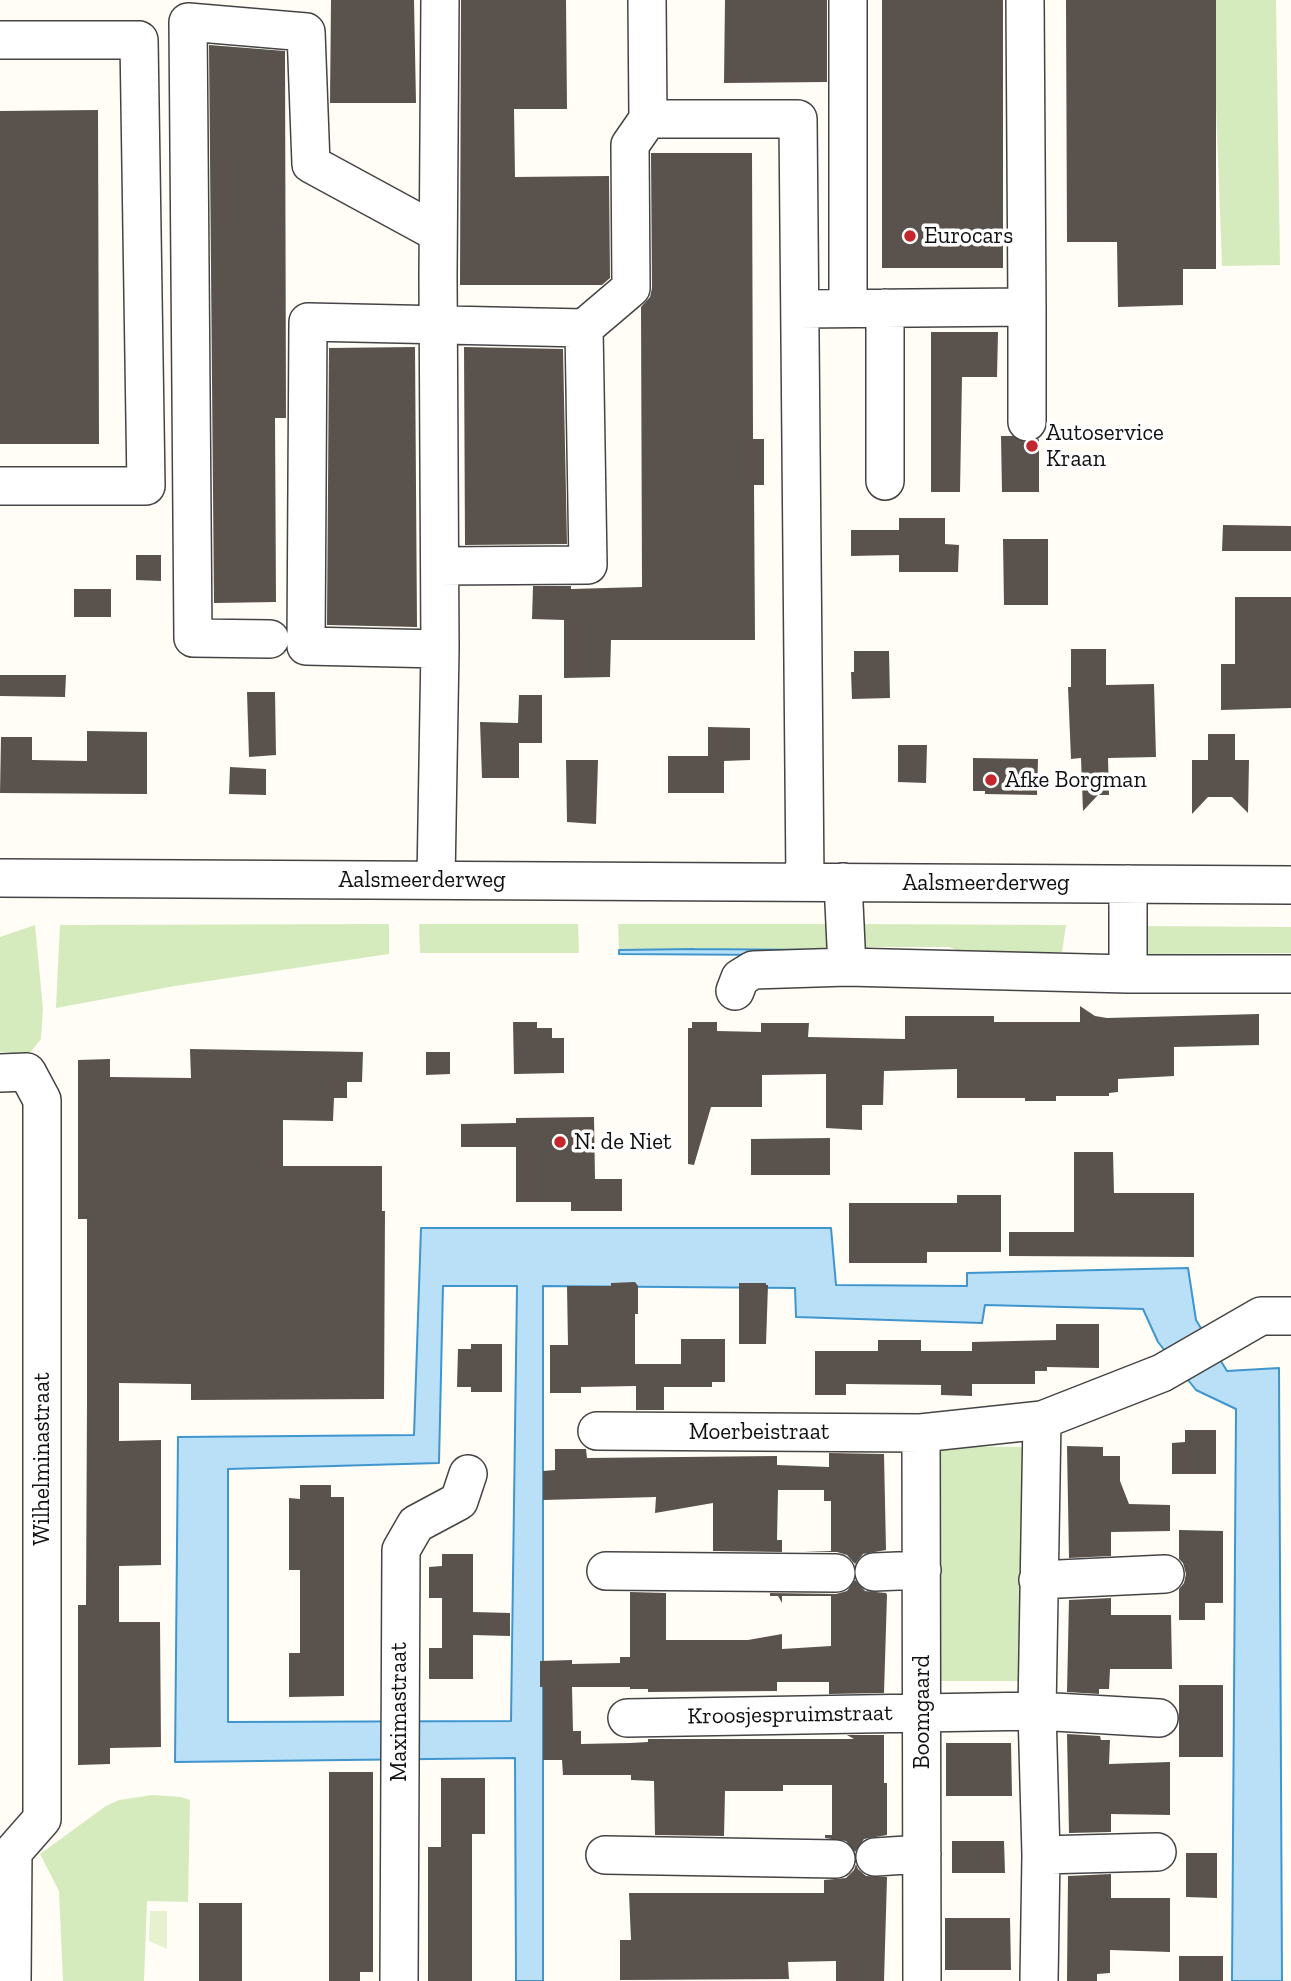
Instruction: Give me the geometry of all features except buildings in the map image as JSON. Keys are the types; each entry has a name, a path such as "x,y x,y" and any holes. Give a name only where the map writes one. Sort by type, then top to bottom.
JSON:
{"street":[{"path":"436,880 440,649 440,0"},
{"path":"440,649 306,646 308,322 584,328 631,288 630,145 648,119 648,0"},
{"path":"848,0 849,309"},
{"path":"1025,0 1027,422"},
{"path":"270,639 194,638 188,22 306,32 311,164 439,233"},
{"path":"0,40 139,40 146,486 0,486"},
{"path":"648,119 798,119 805,882"},
{"path":"800,309 1027,307"},
{"path":"885,308 885,481"},
{"path":"440,566 588,565 584,328"},
{"name":"Aalsmeerderweg","path":"0,878 1291,885"},
{"path":"843,882 846,967"},
{"path":"1128,884 1128,974"},
{"path":"735,991 740,978 753,970 846,967 1128,974 1291,974"},
{"name":"Wilhelminastraat","path":"0,1073 27,1072 42,1100 42,1819 7,1852"},
{"path":"921,1433 1042,1420 1162,1373 1261,1316 1291,1316"},
{"path":"1039,1981 1041,1855 1037,1711 1042,1420"},
{"name":"Moerbeistraat","path":"597,1431 921,1433"},
{"name":"Boomgaard","path":"921,1433 922,1981"},
{"name":"Maximastraat","path":"399,1981 398,1709 401,1550 416,1524 459,1501 468,1474"},
{"path":"874,1572 922,1570"},
{"path":"606,1571 836,1573"},
{"path":"1038,1580 1165,1574"},
{"path":"1037,1711 1159,1718"},
{"name":"Kroosjespruimstraat","path":"627,1718 1037,1711"},
{"path":"7,1852 12,1981"},
{"path":"1041,1855 1157,1852"},
{"path":"875,1857 922,1854"},
{"path":"605,1855 836,1859"}],"green space":[{"path":"1212,0 1276,0 1280,265 1222,266"},
{"path":"389,924 389,954 175,986 56,1008 60,925"},
{"path":"419,924 578,924 579,953 420,953"},
{"path":"618,924 835,924 832,949 619,950"},
{"path":"851,924 1066,925 1062,952 961,952 949,947 855,947"},
{"path":"35,925 43,1009 41,1039 29,1054 0,1052 0,937"},
{"path":"1136,926 1291,927 1291,953 1143,954"},
{"path":"936,1446 1023,1447 1020,1681 935,1681"},
{"path":"153,1795 190,1800 188,1902 147,1901 144,1981 63,1981 59,1891 40,1854 106,1806 119,1800"},
{"path":"150,1911 167,1911 167,1949 149,1941"}],"water":[{"path":"619,950 817,950 775,955 619,954"},
{"path":"421,1228 831,1228 836,1285 967,1286 967,1273 1188,1268 1196,1320 1227,1371 1279,1368 1282,1981 1232,1981 1236,1409 1196,1390 1158,1342 1143,1309 985,1305 982,1323 796,1317 795,1288 543,1286 543,1981 516,1981 515,1758 175,1762 178,1437 414,1435","holes":["443,1286 517,1286 511,1721 228,1722 228,1469 439,1463"]}],"place":[{"name":"Eurocars","path":"910,236"},
{"name":"Autoservice Kraan","path":"1032,446"},
{"name":"Afke Borgman","path":"991,780"},
{"name":"N. de Niet","path":"560,1142"}]}
